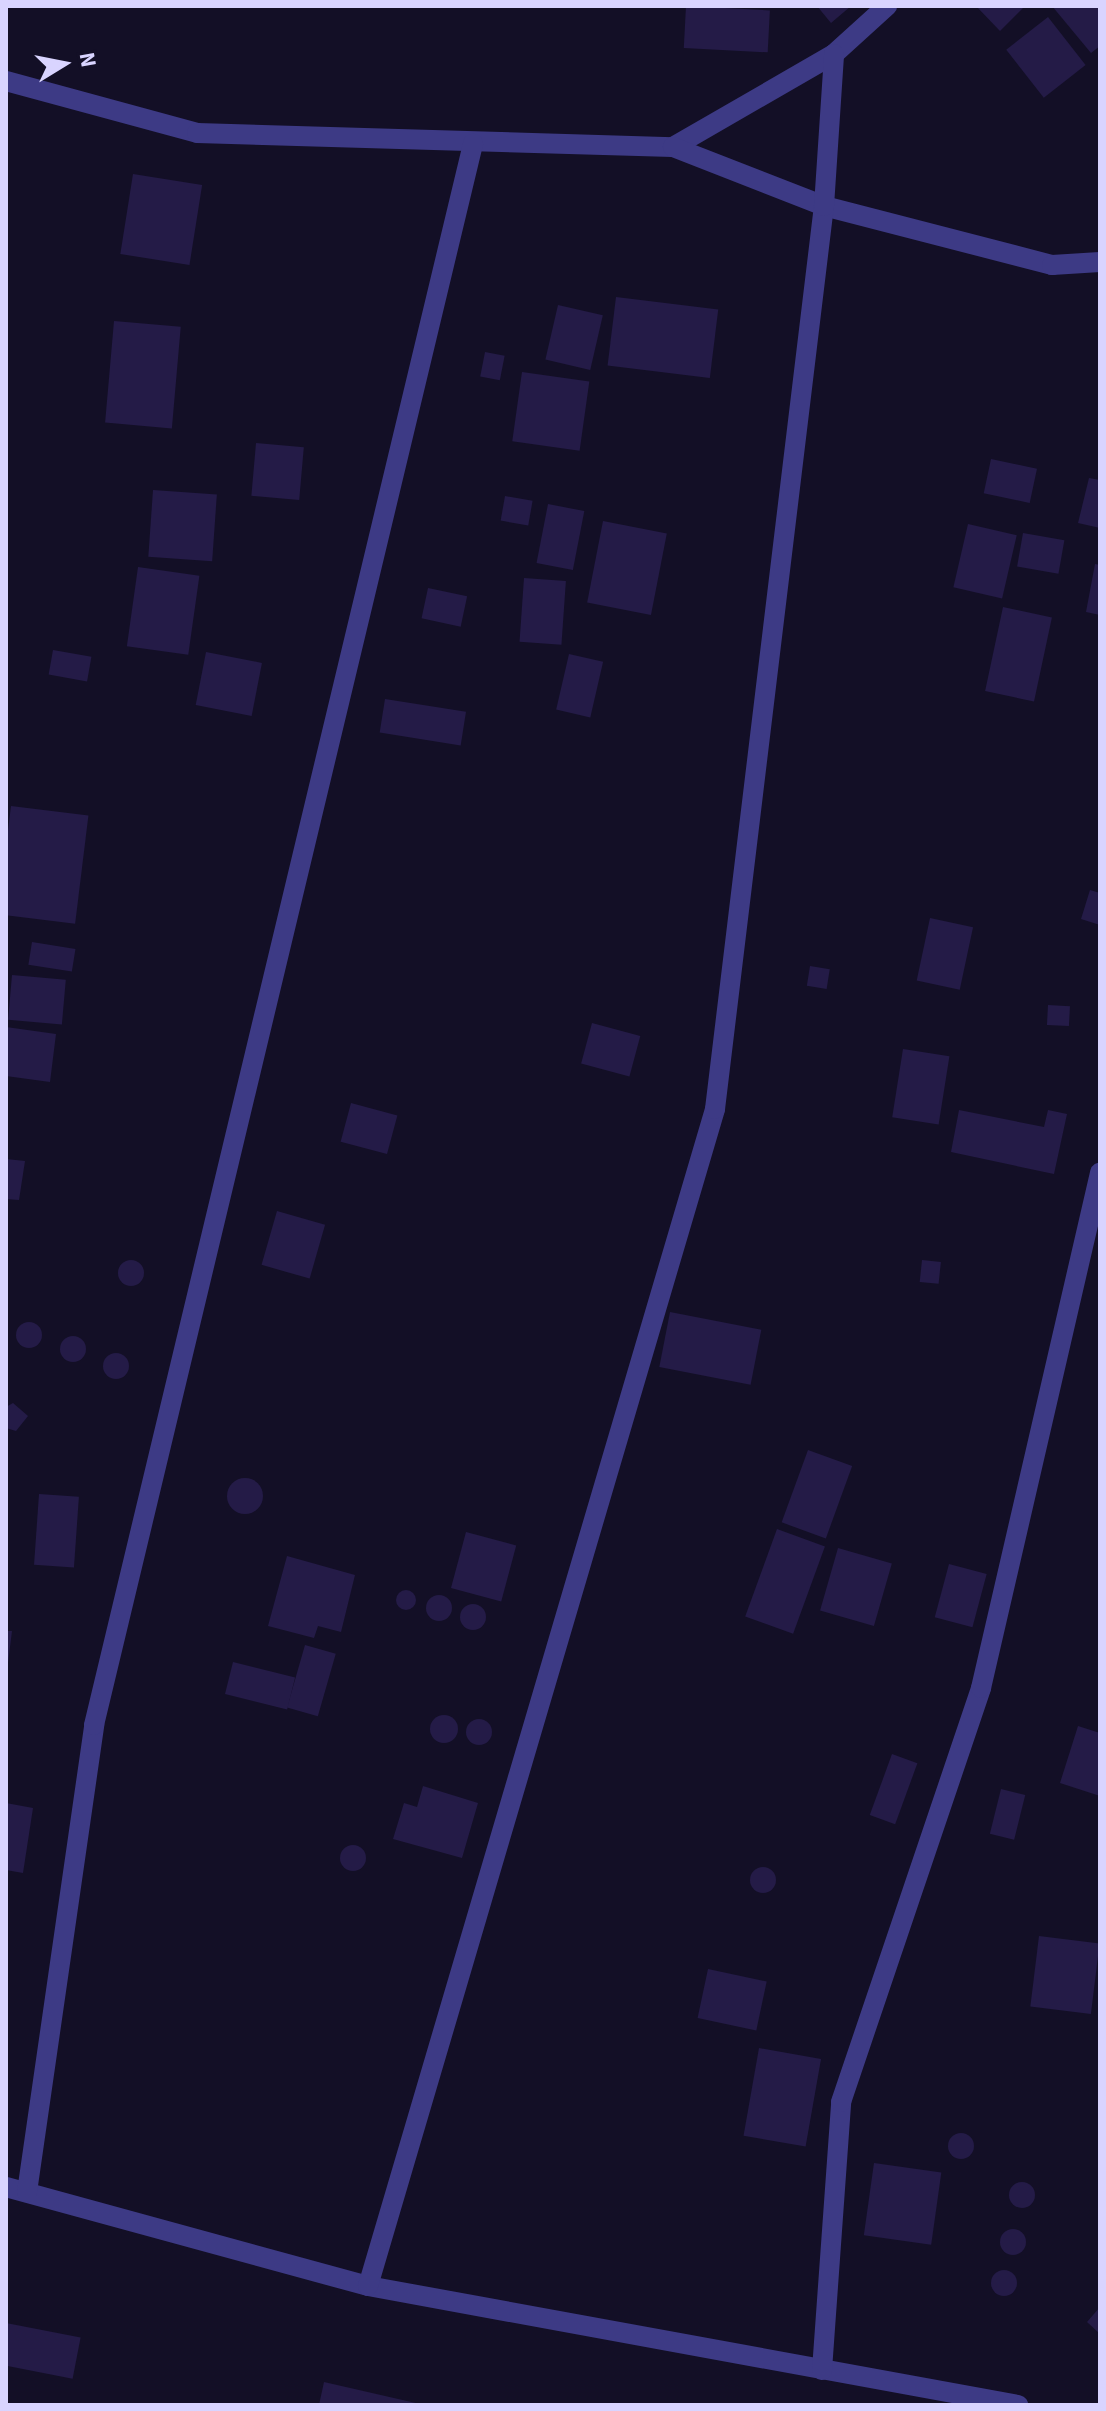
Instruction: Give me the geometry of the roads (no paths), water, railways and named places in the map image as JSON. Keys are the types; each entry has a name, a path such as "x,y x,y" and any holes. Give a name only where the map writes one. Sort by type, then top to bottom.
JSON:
{"street":[{"path":"673,147 834,54 887,6"},
{"path":"368,2286 715,1109 824,206 834,54"},
{"path":"6,81 197,133 473,144 673,147 824,206 1052,265 1100,262"},
{"path":"27,2192 94,1725 473,144"},
{"path":"822,2370 841,2102 981,1688 1100,1173"},
{"path":"6,2187 368,2286 1018,2405"}]}
